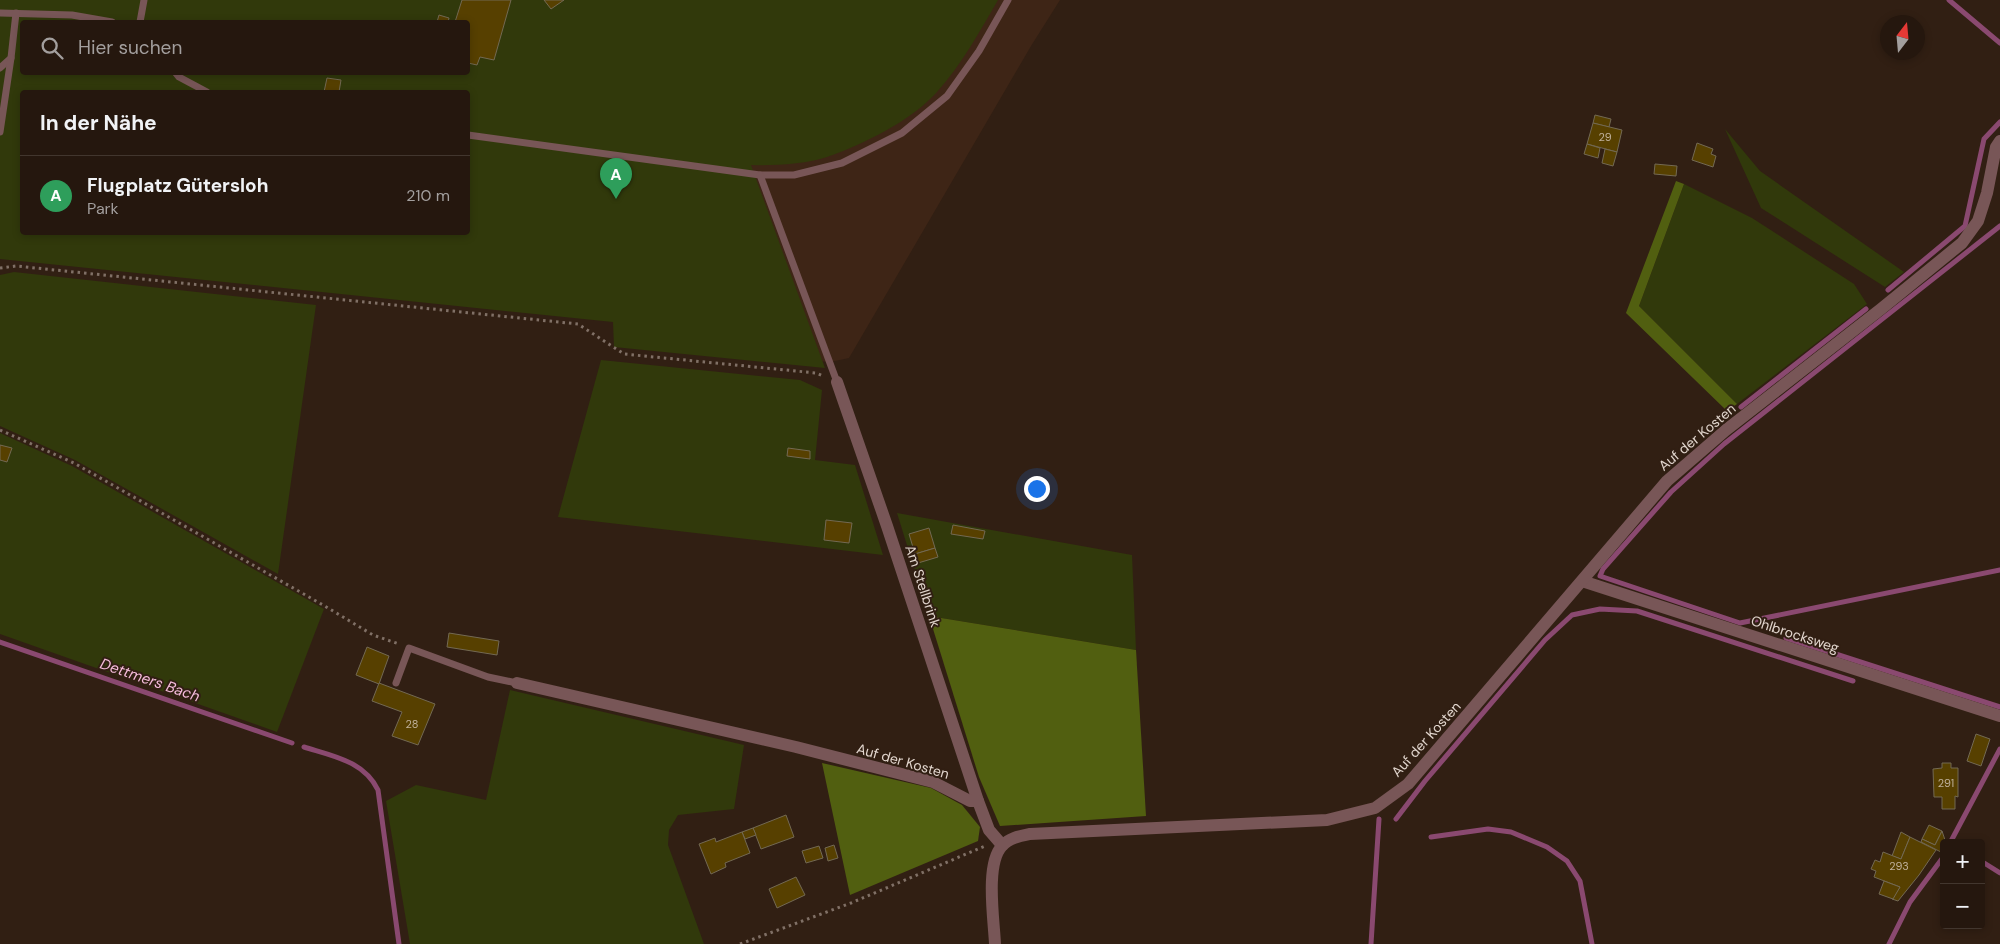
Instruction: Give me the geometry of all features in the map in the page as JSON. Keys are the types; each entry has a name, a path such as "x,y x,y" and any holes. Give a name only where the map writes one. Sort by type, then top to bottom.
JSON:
{"street":[{"name":"Auf der Kosten","path":"1002,846 1015,837 1030,834 1327,820 1375,808 1408,784 1667,481 1726,430 1882,309 1962,243 1978,221 1987,193 1996,147 2000,141"},
{"name":"Am Stellbrink","path":"837,382 891,536 978,801"},
{"name":"Ohlbrocksweg","path":"1582,581 2000,716"},
{"name":"Auf der Kosten","path":"517,683 796,747 933,782 970,801 978,801"},
{"path":"978,801 989,830 1002,846 996,857 992,872 995,944"}],"lane":[{"path":"140,20 144,0"},
{"path":"470,135 760,175 794,175 842,164 902,133 947,96 979,51 1008,0"},
{"path":"0,13 72,15 101,20"},
{"path":"0,132 16,13"},
{"path":"0,68 11,58"},
{"path":"177,75 203,90"},
{"path":"760,175 837,382"},
{"path":"396,683 409,648 488,677 517,683"}],"path":[{"path":"0,268 16,266 578,324 624,354 816,373 837,382"},
{"path":"0,430 74,463 324,605 373,635 409,648"},
{"path":"740,944 851,903 983,846 1002,846"}],"shaded area":[{"path":"0,0 1060,0 1031,46 849,358 830,362 619,345 617,321 0,254"}],"green space":[{"path":"0,0 998,0 955,70 926,103 901,122 871,138 827,157 789,164 751,165 825,368 614,347 613,322 0,259"},
{"path":"1725,129 1760,171 1904,272 1885,287 1761,208"},
{"path":"1676,181 1684,184 1639,306 1737,404 1727,411 1626,313"},
{"path":"1684,184 1752,218 1854,284 1867,304 1737,404 1639,306"},
{"path":"14,272 316,305 278,574 75,460 0,426 0,275"},
{"path":"601,360 800,380 822,390 815,460 855,465 883,555 558,517"},
{"path":"0,433 72,466 324,609 277,732 0,634"},
{"path":"897,513 1132,555 1136,650 929,616"},
{"path":"929,616 1136,650 1146,816 1000,826 979,777"},
{"path":"510,690 744,745 734,809 678,815 669,830 668,845 704,944 410,944 386,801 416,785 486,800"},
{"path":"822,763 931,788 962,805 980,827 978,841 850,895"}],"building":[{"path":"462,0 511,0 494,60 480,57 477,65 470,63 470,20 456,20"},
{"path":"544,0 564,0 551,9"},
{"path":"439,15 449,18 448,20 438,20"},
{"path":"327,78 341,80 339,90 324,90"},
{"path":"1595,115 1611,119 1609,127 1593,123"},
{"path":"1593,123 1622,130 1617,152 1587,144"},
{"path":"1697,143 1713,149 1711,154 1716,156 1713,167 1692,160"},
{"path":"1587,144 1600,148 1598,158 1584,154"},
{"path":"1605,149 1617,152 1613,166 1602,163"},
{"path":"1655,164 1677,166 1676,176 1654,174"},
{"path":"0,445 12,448 7,462 0,460"},
{"path":"788,448 810,451 810,459 787,456"},
{"path":"826,520 852,523 849,543 824,540"},
{"path":"953,525 985,531 983,539 951,534"},
{"path":"929,528 935,548 915,554 909,534"},
{"path":"935,548 938,557 918,563 915,554"},
{"path":"449,633 499,641 497,655 447,647"},
{"path":"367,647 389,656 379,684 356,675"},
{"path":"379,683 435,704 418,745 392,736 402,712 372,701"},
{"path":"1976,734 1990,739 1981,766 1967,761"},
{"path":"1942,763 1951,763 1951,768 1958,768 1958,797 1955,796 1955,809 1942,809 1942,797 1934,797 1933,769 1942,768"},
{"path":"786,815 794,837 761,849 753,828"},
{"path":"1929,825 1942,831 1935,845 1922,839"},
{"path":"753,828 756,835 745,839 742,832"},
{"path":"1942,831 1945,839 1940,839 1940,852 1921,842 1922,839 1935,845"},
{"path":"742,832 750,853 725,863 726,867 711,874 699,844 715,838 716,842"},
{"path":"1901,832 1910,837 1901,859 1892,856"},
{"path":"1910,837 1936,850 1898,901 1892,899 1900,887 1874,877 1876,871 1871,869 1875,860 1880,862 1883,852 1901,859"},
{"path":"834,845 838,858 828,861 825,848"},
{"path":"819,846 823,858 806,863 802,851"},
{"path":"796,877 805,895 777,908 769,889"},
{"path":"1884,881 1900,887 1893,899 1879,894"}],"waterway":[{"path":"1949,0 2000,43"},
{"path":"1888,290 1965,226 1984,139 2000,122"},
{"path":"2000,226 1724,444 1671,492 1603,569 1600,576 1740,623 2000,570"},
{"path":"1741,407 1866,309"},
{"path":"1396,819 1425,781 1545,640 1572,615 1600,609 1637,611 1853,681"},
{"path":"1786,638 2000,707"},
{"name":"Dettmers Bach","path":"0,642 292,743"},
{"name":"Dettmers Bach","path":"304,747 347,761 356,766 365,772 378,790 399,944"},
{"path":"1952,839 2000,749"},
{"path":"1371,944 1379,819"},
{"path":"1431,837 1488,829 1511,832 1547,847 1567,861 1580,881 1592,944"},
{"name":"Dettmers Bach","path":"1889,944 1910,902 1940,861"},
{"name":"Dettmers Bach","path":"1985,864 2000,873"}],"place":[{"name":"Flugplatz Gütersloh","path":"616,199"}]}
